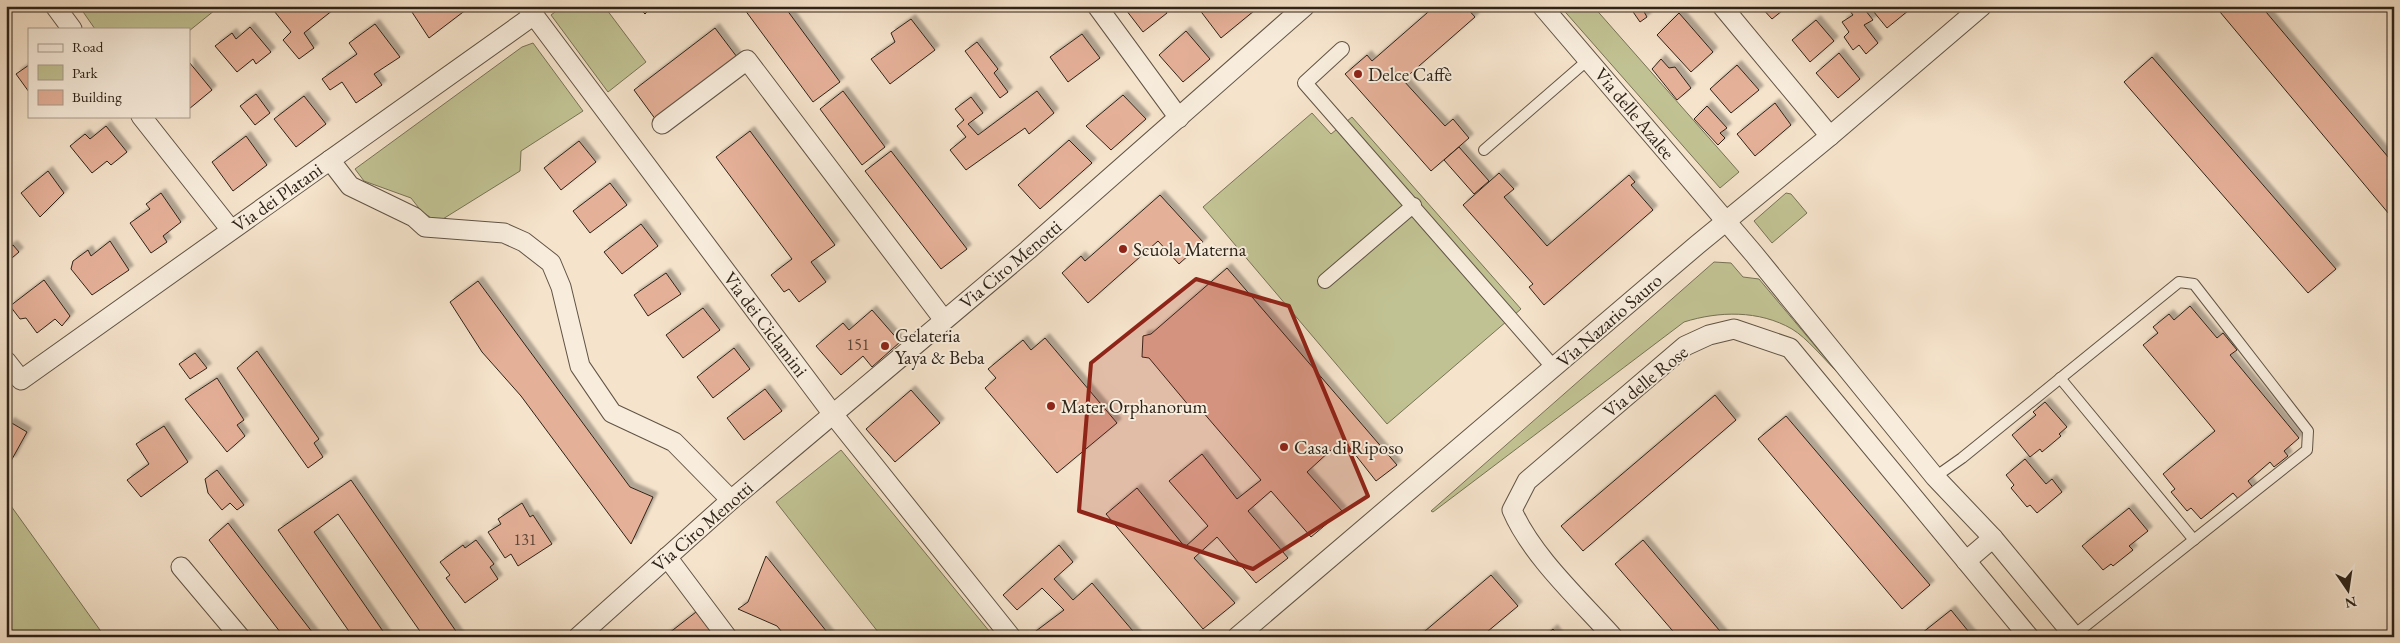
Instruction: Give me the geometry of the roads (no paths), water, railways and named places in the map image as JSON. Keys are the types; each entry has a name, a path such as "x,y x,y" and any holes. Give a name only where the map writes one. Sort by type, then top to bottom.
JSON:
{"street":[{"path":"55,6 71,28"},
{"path":"1097,6 1179,118"},
{"name":"Via Ciro Menotti","path":"578,637 731,500 1179,118 1305,6"},
{"name":"Via delle Azalee","path":"1542,6 1726,221"},
{"path":"1722,6 1830,136"},
{"name":"Via Nazario Sauro","path":"1237,637 1982,6"},
{"name":"Via dei Platani","path":"6,361 21,380 330,160 530,11"},
{"name":"Via dei Ciclamini","path":"530,11 832,413 1011,637"},
{"path":"1342,49 1305,83 1414,205 1554,368"},
{"path":"662,124 747,60 944,320"},
{"path":"143,118 231,230"},
{"path":"330,160 350,186 414,216 425,227 504,233 524,242 550,263 561,287 580,366 612,413 674,442 731,500"},
{"path":"1325,281 1414,205"},
{"path":"1726,221 1935,477 1993,538 2075,636"},
{"name":"Via delle Rose","path":"1614,637 1530,543 1521,531 1512,510 1527,480 1685,346 1708,335 1734,329 1790,348 2029,637"},
{"path":"1966,561 1993,538"},
{"path":"667,557 727,637"},
{"path":"181,567 240,637"}],"lane":[{"path":"1484,150 1589,59"},
{"path":"1935,477 1962,458 2179,282 2194,284 2308,432 2307,450 2075,636"},
{"path":"2060,378 2194,540"}],"place":[{"name":"Delce Caffè","path":"1358,74"},
{"name":"Scuola Materna","path":"1123,249"},
{"name":"Gelateria Yaya & Beba","path":"885,346"},
{"name":"Mater Orphanorum","path":"1051,406"},
{"name":"Casa di Riposo","path":"1284,447"}]}
